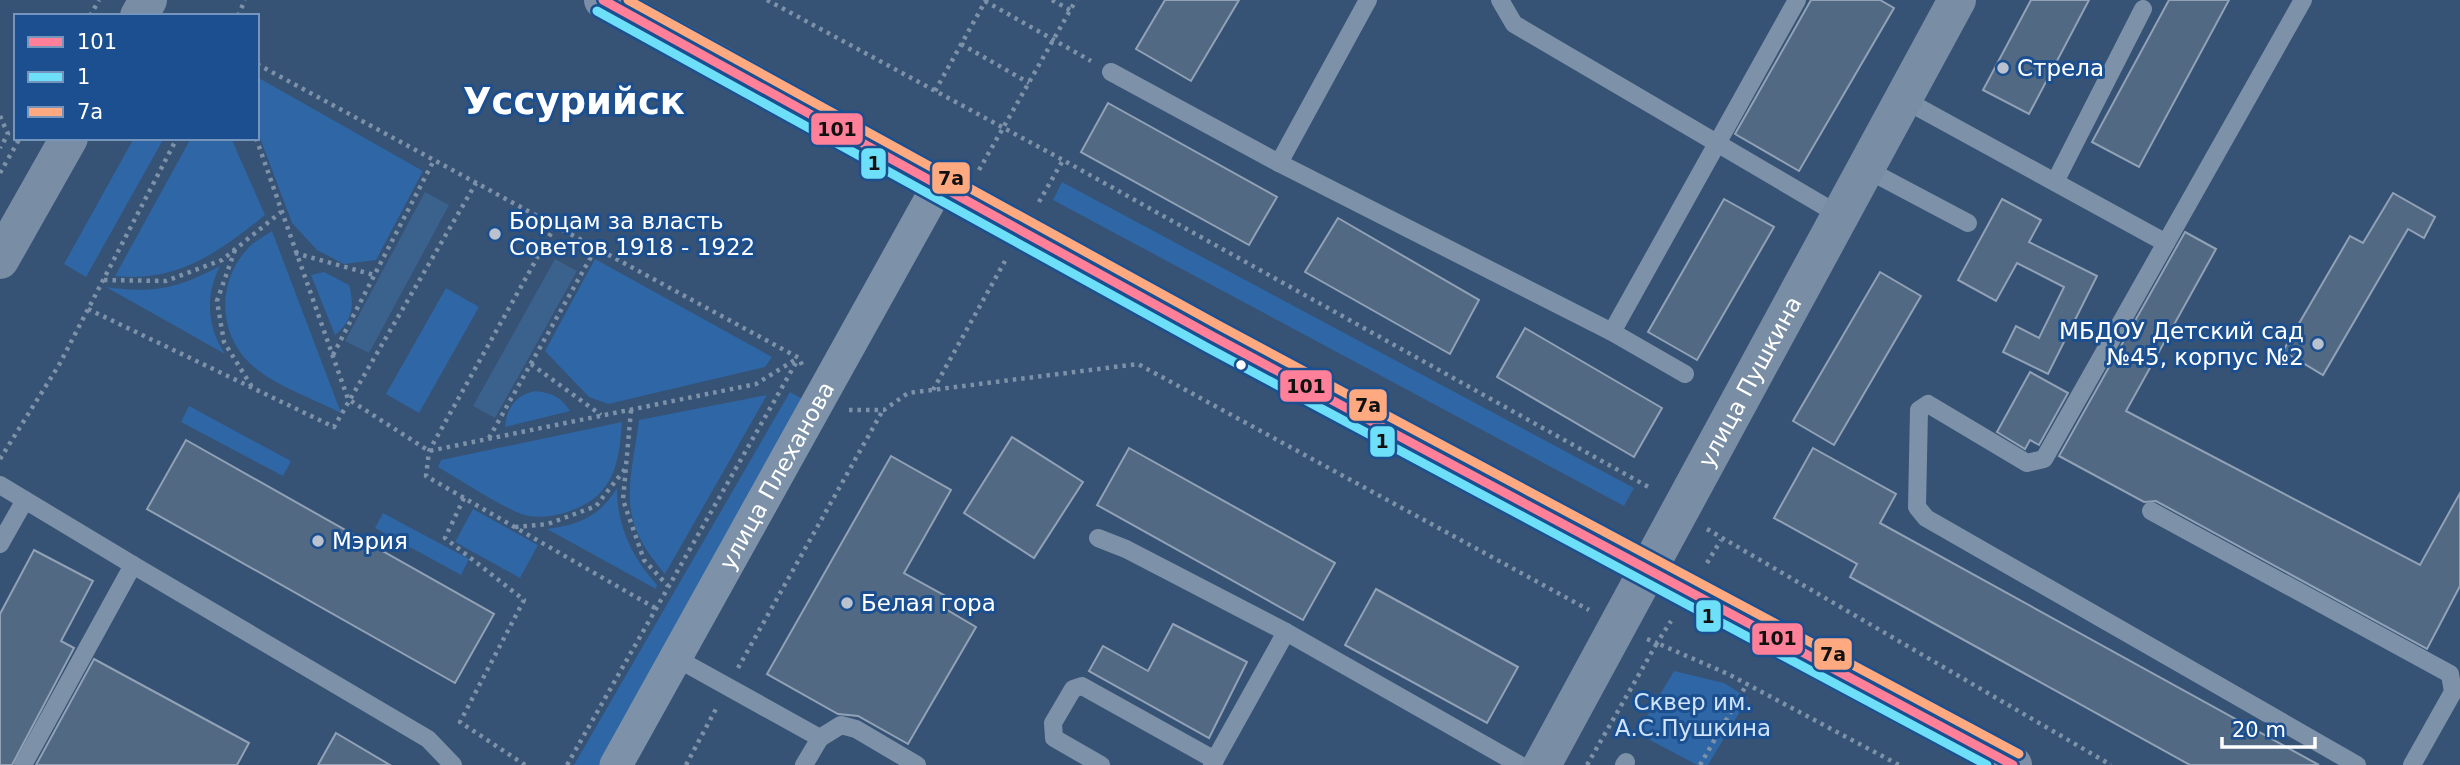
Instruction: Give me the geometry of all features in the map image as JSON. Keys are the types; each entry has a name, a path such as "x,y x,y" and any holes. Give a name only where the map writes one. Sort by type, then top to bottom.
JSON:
{"main road":[{"path":"603,0 1022,232 2013,765"},
{"name":"улица Пушкина","path":"1542,765 1648,568 1667,500 1841,216 1957,0"},
{"path":"0,260 68,140"}],"street":[{"name":"улица Плеханова","path":"616,765 938,186"}],"lane":[{"path":"1279,163 1368,0"},
{"path":"1500,0 1514,24 1841,216"},
{"path":"1612,332 1797,0"},
{"path":"2303,0 2043,459 2027,463 1928,404 1919,410 1917,507 1926,518 2357,765"},
{"path":"2055,182 2143,9"},
{"path":"1111,72 1279,163 1612,332 1685,373"},
{"path":"1903,99 2166,243"},
{"path":"1866,169 1969,223"},
{"path":"0,485 428,739 453,765"},
{"path":"0,544 25,500"},
{"path":"2151,511 2450,674 2453,692 2413,765"},
{"path":"1098,538 1126,549 1286,632 1520,765"},
{"path":"23,765 133,565"},
{"path":"1101,765 1054,738 1053,723 1073,689 1082,686 1214,762 1286,632"},
{"path":"676,658 820,738"},
{"path":"804,765 820,738 841,726 856,729 917,765"}],"path":[{"path":"768,0 1063,160 1667,500 1721,540 2111,765"},
{"path":"934,91 986,0 1111,72"},
{"path":"1052,0 1070,10"},
{"path":"1003,128 1076,0"},
{"path":"961,44 1029,83"},
{"path":"259,65 799,358 816,394 856,412 884,410"},
{"path":"0,116 8,134 0,148"},
{"path":"0,173 19,140"},
{"path":"0,459 59,365 176,140"},
{"path":"257,140 348,399 429,451 756,384 799,358"},
{"path":"332,355 434,160"},
{"path":"933,390 1063,160"},
{"path":"88,309 334,427 476,183"},
{"path":"104,280 166,281 222,260 281,212"},
{"path":"555,226 429,451 426,476 655,608"},
{"path":"489,439 596,248"},
{"path":"235,249 217,301 225,342 253,388"},
{"path":"295,253 374,275"},
{"path":"567,765 799,358"},
{"path":"531,364 602,416"},
{"path":"686,765 884,410 908,393 1138,364 1588,609"},
{"path":"631,410 623,500 643,560 668,586"},
{"path":"515,527 548,524 596,506 625,468"},
{"path":"464,498 445,538 524,600 460,722 525,765"},
{"path":"1587,765 1657,643 1747,684 1899,765"},
{"path":"1700,765 1747,684"}],"green space":[{"path":"259,78 423,171 376,260 344,264 317,250 292,223 259,135"},
{"path":"133,140 163,140 86,277 64,264"},
{"path":"190,140 232,140 265,215 214,252 177,270 158,275 115,276"},
{"path":"1062,182 1634,488 1624,506 1053,200"},
{"path":"272,231 341,413 285,387 264,374 242,354 233,340 225,308 231,276 249,247"},
{"path":"595,259 772,357 765,367 608,404 589,397 545,351"},
{"path":"220,266 212,288 210,311 215,333 225,354 106,287 139,290 166,287 191,280"},
{"path":"324,272 349,285 351,293 351,313 335,335 311,275"},
{"path":"446,288 479,307 419,413 386,394"},
{"path":"535,391 556,396 570,411 505,427 513,403"},
{"path":"790,392 811,404 602,765 574,765"},
{"path":"767,395 665,574 649,554 632,518 630,484 639,420"},
{"path":"189,406 291,461 283,476 181,422"},
{"path":"622,422 616,465 605,487 585,505 560,514 538,517 520,513 438,467 441,460"},
{"path":"617,488 620,516 628,541 640,564 657,585 656,589 547,529 569,525 588,517 603,506"},
{"path":"473,509 538,545 520,578 455,542"},
{"path":"383,513 469,559 461,575 375,528"},
{"name":"Сквер им. А.С.Пушкина","path":"1674,671 1724,683 1748,698 1708,765 1697,765 1637,733"}],"shaded area":[{"path":"425,192 449,205 369,353 345,341"},
{"path":"555,259 577,271 495,418 473,406"}],"building":[{"path":"1165,0 1239,0 1191,81 1136,49"},
{"path":"1811,0 1880,0 1894,8 1799,171 1735,134"},
{"path":"2031,0 2089,0 2029,114 1983,90"},
{"path":"2169,0 2229,0 2139,167 2092,142"},
{"path":"1108,103 1277,197 1249,245 1081,152"},
{"path":"2393,193 2435,217 2424,238 2408,229 2323,375 2283,351 2350,236 2363,243"},
{"path":"1724,199 1774,227 1697,360 1648,332"},
{"path":"2002,199 2041,220 2029,242 2097,276 2048,374 2003,352 2016,326 2039,338 2064,287 2017,263 1996,301 1958,280"},
{"path":"1338,218 1479,300 1450,354 1305,272"},
{"path":"2185,232 2216,249 2126,411 2420,565 2460,493 2460,586 2427,649 2156,501 2144,502 2059,456"},
{"path":"1880,272 1921,296 1834,445 1793,421"},
{"path":"1525,328 1662,408 1634,457 1497,377"},
{"path":"2030,372 2068,393 2039,445 2030,440 2025,449 1997,432"},
{"path":"1012,437 1083,482 1034,558 964,513"},
{"path":"186,440 494,614 455,683 147,509"},
{"path":"1129,448 1335,563 1303,620 1097,505"},
{"path":"1813,448 1896,494 1880,523 2319,765 2190,765 1850,577 1857,564 1774,518"},
{"name":"Белая гора","path":"891,456 951,490 904,573 949,598 944,608 976,627 908,744 858,716 838,714 767,674"},
{"path":"34,550 93,581 61,641 74,648 12,765 0,765 0,614"},
{"path":"1376,589 1518,667 1487,723 1345,645"},
{"path":"1173,624 1247,662 1209,738 1089,671 1103,646 1148,671"},
{"path":"94,659 249,743 237,765 36,765"},
{"path":"336,733 390,765 318,765"}],"transit line":[{"name":"101","path":"603,0 1214,337 2013,765"},
{"name":"7а","path":"628,0 1220,326 2019,754"},
{"name":"1","path":"597,11 1208,348 1987,765"}],"place":[{"name":"Стрела","path":"2003,68"},
{"name":"Борцам за власть Советов 1918 - 1922","path":"495,234"},
{"name":"МБДОУ Детский сад №45, корпус №2","path":"2318,344"},
{"name":"Мэрия","path":"318,541"},
{"name":"Белая гора","path":"847,603"}],"district":[{"name":"Уссурийск","path":"574,101"}]}
